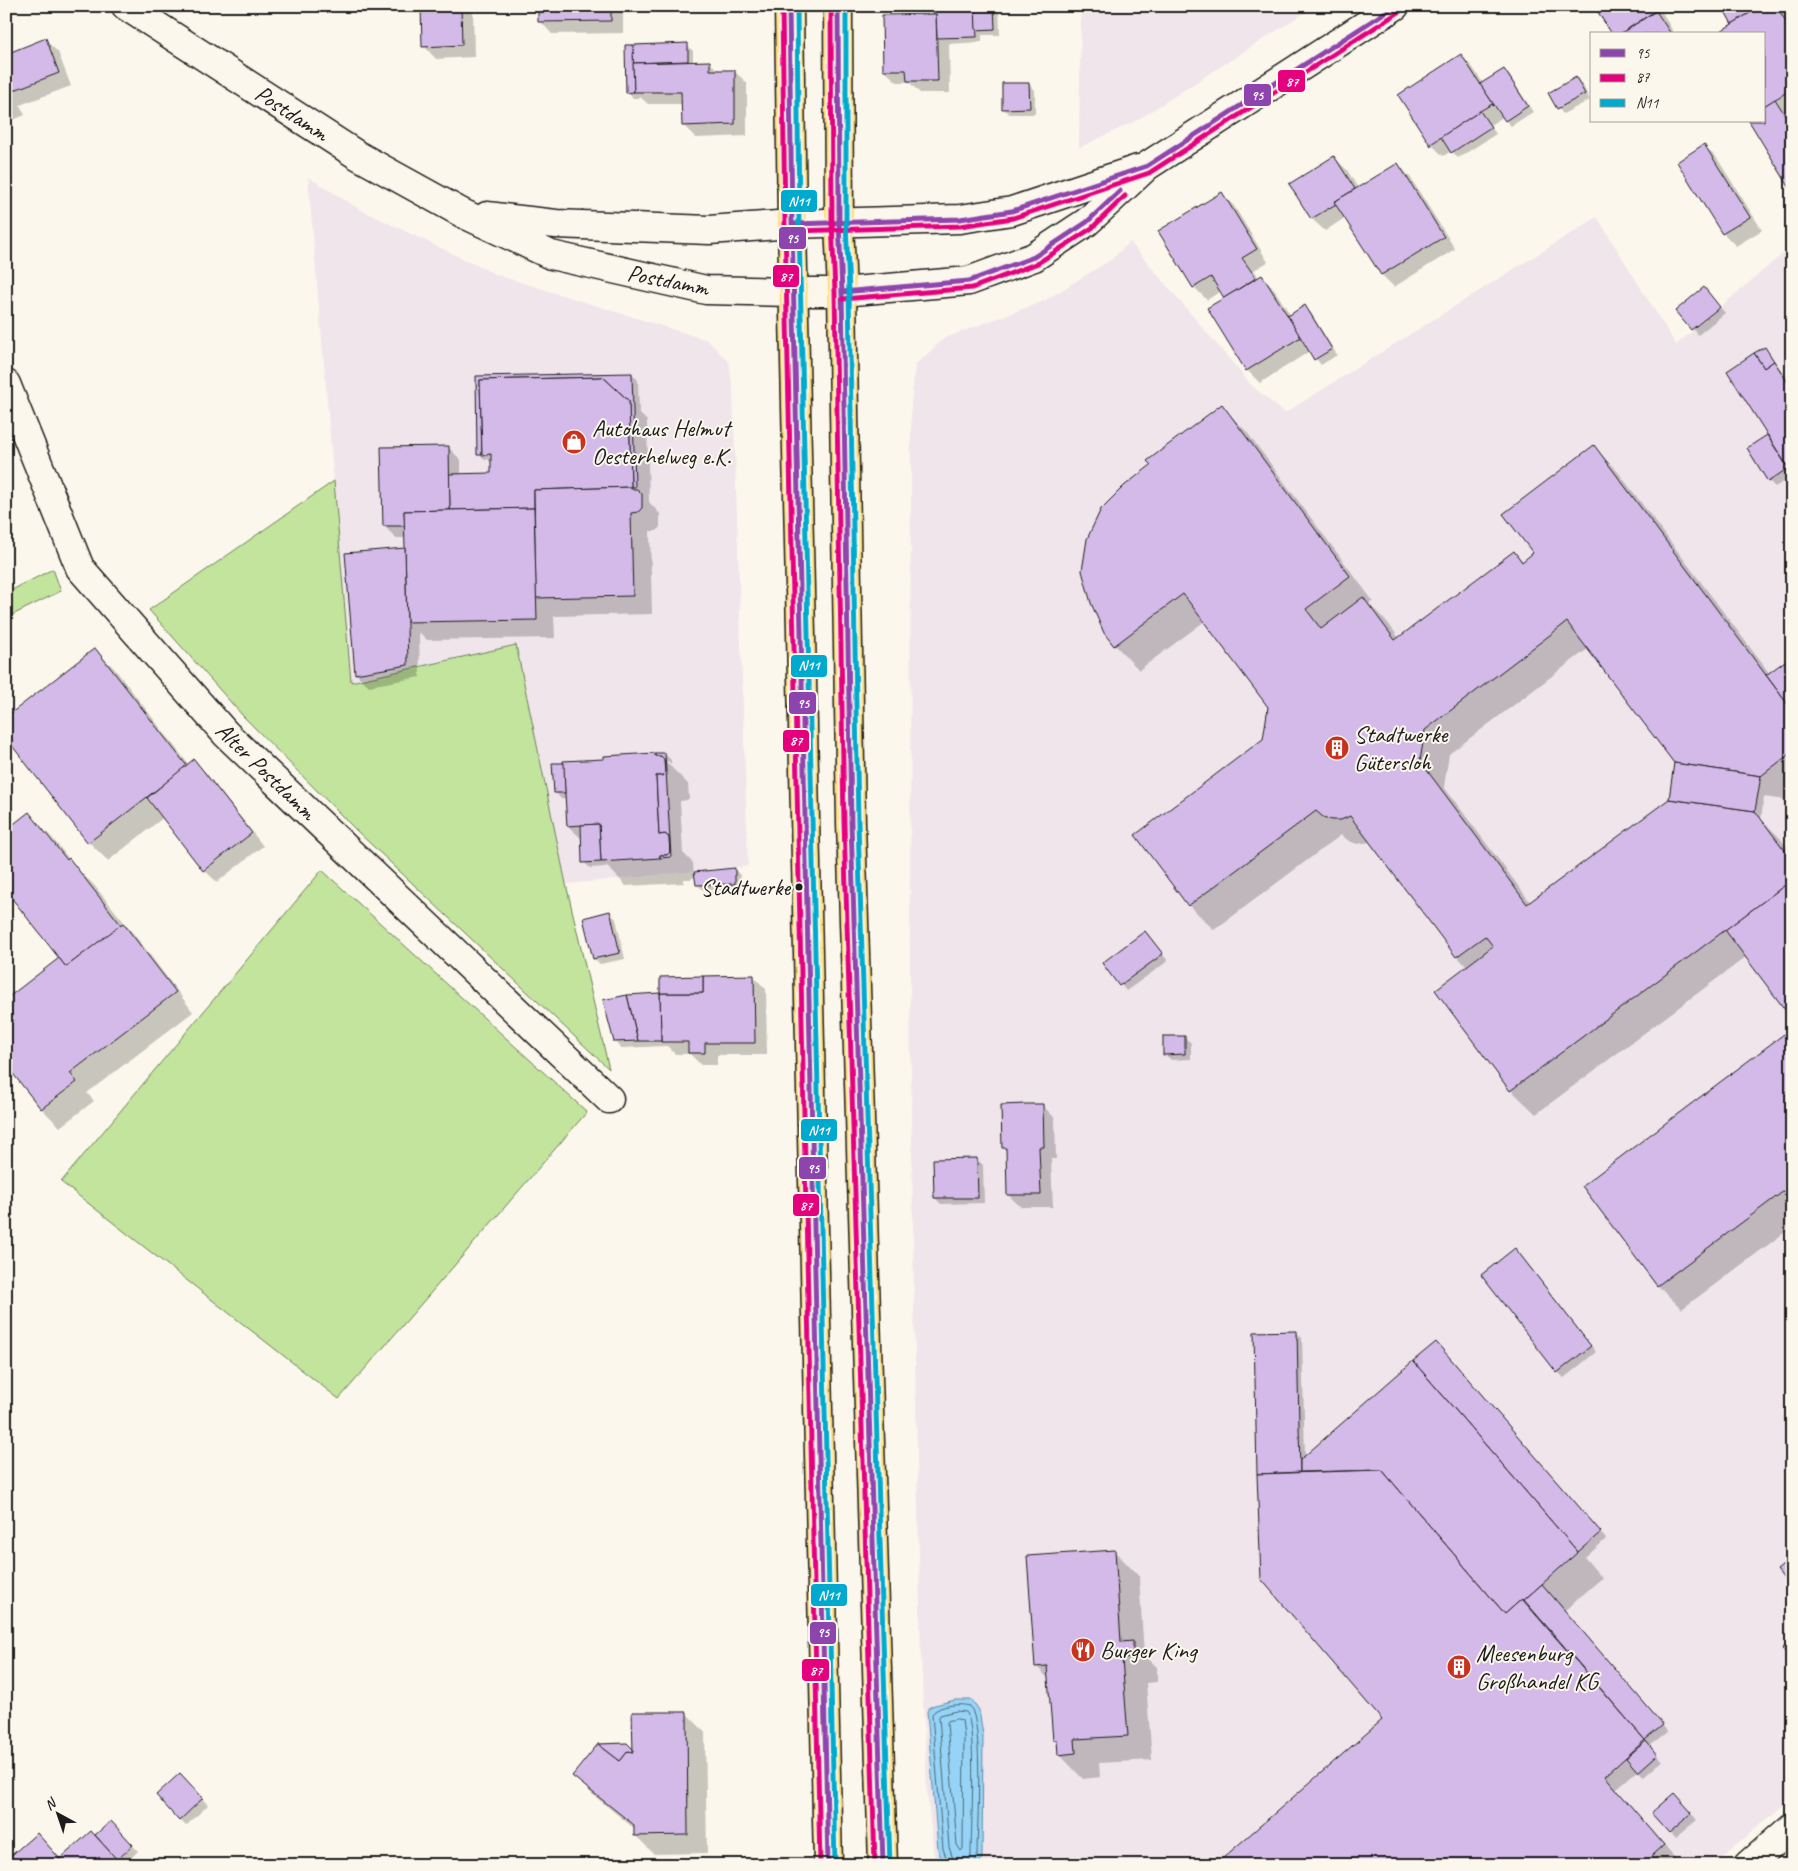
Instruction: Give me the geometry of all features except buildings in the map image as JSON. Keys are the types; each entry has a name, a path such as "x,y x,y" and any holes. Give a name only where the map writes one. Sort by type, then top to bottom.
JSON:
{"main road":[{"path":"789,6 793,292 828,1865"},
{"path":"838,6 839,222 842,292 851,823 883,1865"}],"street":[{"name":"Postdamm","path":"126,6 357,156 462,213 551,255 706,290 842,292 969,280 1034,257 1087,222 1147,166"},
{"path":"1147,166 1395,6"},
{"name":"Postdamm","path":"462,213 556,224 709,230 792,224 960,219 1012,211 1147,166"},
{"name":"Alter Postdamm","path":"6,384 80,568 226,734 610,1099"},
{"path":"1749,1865 1792,1828"}],"shaded area":[{"path":"1081,6 1315,6 1137,120 1079,148"},
{"path":"308,177 359,209 497,275 707,340 729,362 733,391 748,866 566,884 516,646 351,682"},
{"path":"1597,217 1676,345 1792,246 1792,1798 1713,1865 935,1865 927,1791 921,1656 914,1306 910,993 911,406 915,365 945,338 1044,301 1112,259 1130,242 1252,386 1285,413"}],"green space":[{"path":"334,481 351,682 516,645 566,884 609,1069 357,831 243,716 149,610"},
{"path":"53,569 61,591 6,618 6,593"},
{"path":"322,870 587,1112 339,1399 61,1182"}],"water":[{"path":"955,1700 972,1700 979,1710 983,1735 982,1857 979,1865 944,1865 938,1850 927,1711 931,1706"}],"transit line":[{"name":"87","path":"782,6 820,1865"},
{"name":"95","path":"789,6 792,224 828,1865"},
{"name":"N11","path":"797,6 799,224 835,1865"},
{"name":"87","path":"831,6 832,222 835,292 844,823 875,1865"},
{"name":"95","path":"838,6 839,222 842,292 851,823 883,1865"},
{"name":"N11","path":"846,6 846,222 849,292 858,823 890,1865"},
{"name":"95","path":"794,224 960,219 1012,211 1147,166 1395,6"},
{"name":"87","path":"794,231 960,226 1013,218 1149,173 1399,12"},
{"name":"95","path":"842,292 969,281 1034,257 1087,222 1120,191"},
{"name":"87","path":"843,299 972,288 1038,263 1092,228 1125,196"}],"place":[{"name":"Autohaus Helmut Oesterhelweg e.K.","path":"574,442"},
{"name":"Stadtwerke Gütersloh","path":"1337,748"},
{"name":"Stadtwerke","path":"799,887"},
{"name":"Burger King","path":"1083,1650"},
{"name":"Meesenburg Großhandel KG","path":"1459,1667"}]}
